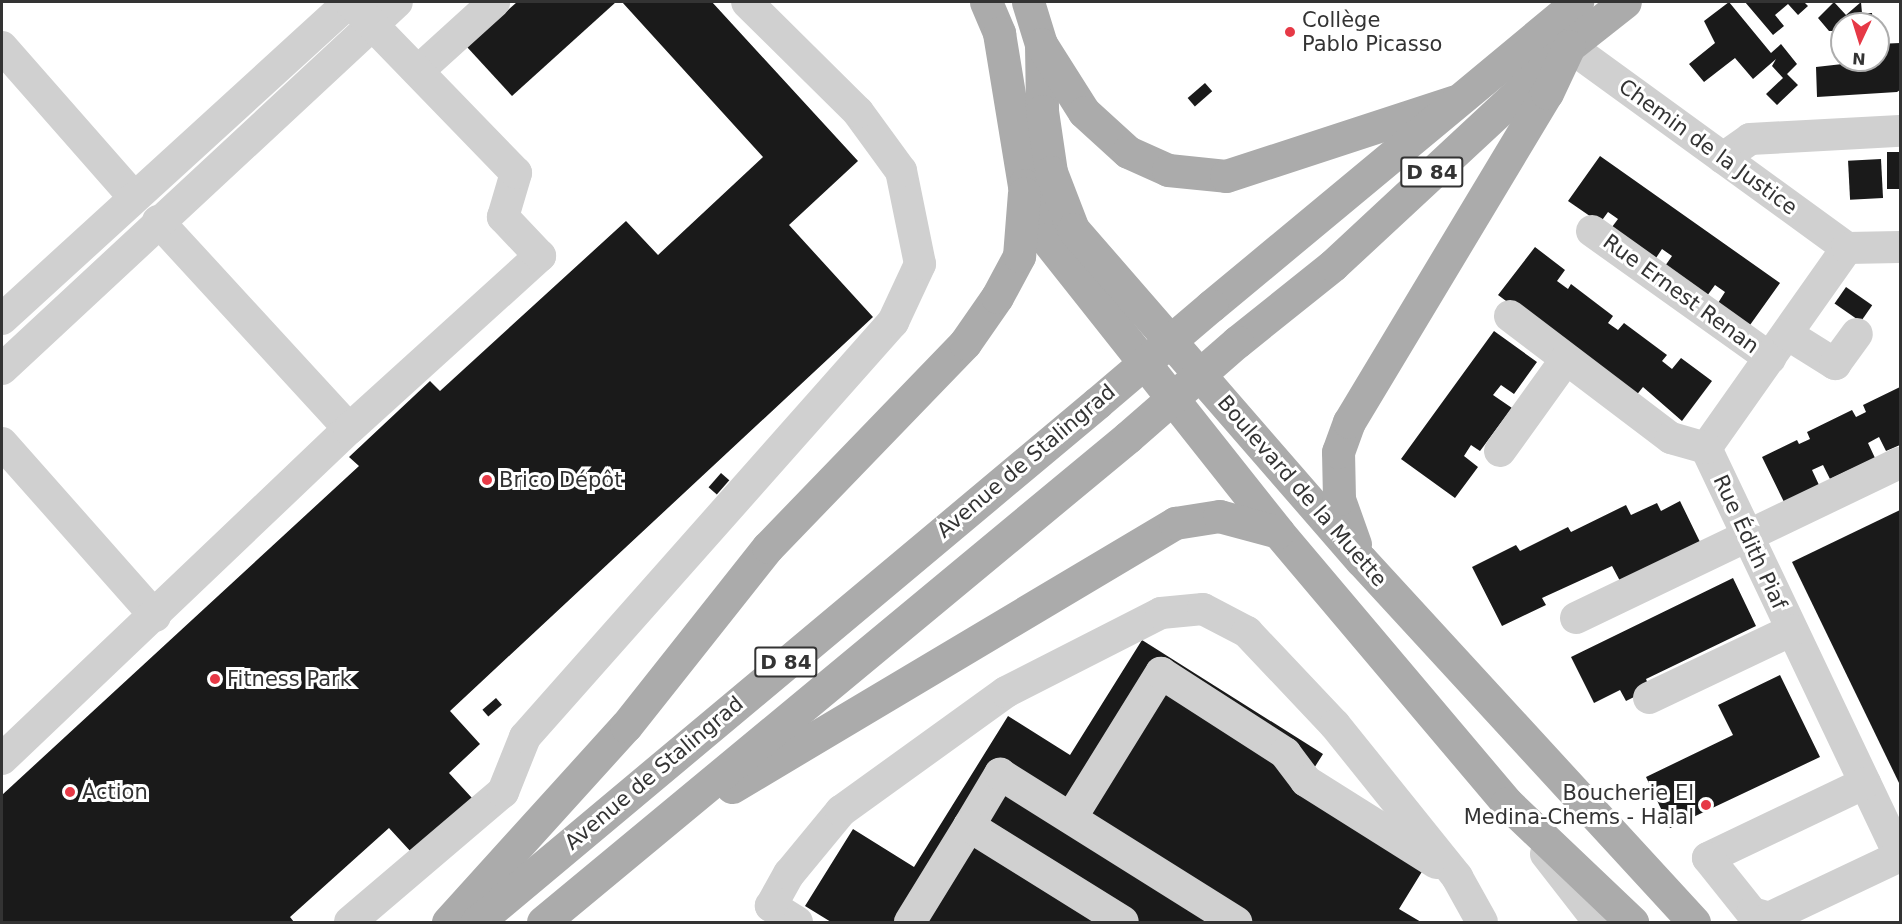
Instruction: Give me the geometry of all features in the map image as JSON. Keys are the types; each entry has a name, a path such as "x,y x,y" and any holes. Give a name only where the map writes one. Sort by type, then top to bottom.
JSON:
{"main road":[{"name":"Boulevard de la Muette","path":"986,2 999,33 1024,185 1046,239 1278,532 1508,803 1632,922"},
{"name":"Boulevard de la Muette","path":"1028,2 1041,44 1042,111 1051,172 1073,229 1361,560 1694,922"},
{"name":"Avenue de Stalingrad","path":"477,922 1455,101 1577,2"},
{"name":"Avenue de Stalingrad","path":"543,922 1128,437 1237,342 1333,265 1569,46 1625,2"},
{"path":"1041,44 1084,112 1128,152 1168,170 1226,176 1455,101"},
{"path":"1361,560 1339,499 1338,452 1349,422 1542,102 1569,46"},
{"path":"448,922 626,726 768,547 965,343 997,297 1019,256 1024,185"},
{"path":"643,840 1175,523 1219,516 1278,532"}],"street":[{"path":"2,319 350,2 516,173 503,217 540,256 348,429 155,616 2,759"},
{"path":"2,369 158,221 397,2"},
{"path":"418,71 494,2"},
{"path":"350,922 503,792 525,737 893,322 920,264 901,171 858,112 747,2"},
{"name":"Chemin de la Justice","path":"1569,46 1847,248"},
{"path":"2,47 134,197"},
{"path":"1724,158 1750,139 1900,131"},
{"path":"158,221 348,429"},
{"name":"Rue Ernest Renan","path":"1592,231 1778,346 1835,364 1857,334"},
{"path":"1847,248 1900,247"},
{"name":"Rue Édith Piaf","path":"1847,248 1706,448 1900,856"},
{"path":"1510,316 1671,438 1706,448"},
{"path":"1500,451 1566,359"},
{"path":"2,443 155,616"},
{"path":"1576,618 1900,463"},
{"path":"797,922 771,906 789,874 841,811 1006,692 1161,614 1203,609 1247,632 1335,725 1457,877 1482,922"},
{"path":"1649,698 1791,630"},
{"path":"1071,818 1161,673 1285,753 1306,781 1457,877"},
{"path":"910,922 1000,774 1236,922"},
{"path":"1865,783 1708,858 1752,913 1769,918 1900,856"},
{"path":"1508,803 1599,922"},
{"path":"969,826 1123,922"}],"building":[{"path":"517,2 616,2 512,96 467,47"},
{"path":"622,2 712,2 858,161 789,225 873,317 450,711 480,744 449,773 472,798 412,853 389,828 290,917 294,922 2,922 2,795 359,466 349,457 430,381 440,391 626,221 658,255 763,157"},
{"path":"1729,2 1771,53 1781,44 1797,64 1787,74 1798,85 1777,105 1766,94 1783,78 1772,66 1776,59 1753,79 1735,58 1704,82 1689,64 1715,43 1704,21"},
{"path":"1745,2 1804,2 1808,6 1798,15 1788,4 1775,15 1784,26 1773,35"},
{"path":"1834,2 1843,12 1830,12 1830,31 1818,18"},
{"path":"1861,2 1862,12 1849,12"},
{"path":"1890,43 1900,43 1900,90 1817,97 1816,67 1830,65 1830,72 1890,72"},
{"path":"1205,83 1212,91 1195,106 1188,98"},
{"path":"1887,152 1900,152 1900,189 1887,189"},
{"path":"1600,156 1780,283 1750,325 1718,303 1725,292 1715,285 1707,296 1665,266 1672,256 1662,249 1656,258 1612,227 1618,219 1608,212 1600,223 1568,201"},
{"path":"1881,159 1883,198 1850,200 1848,161"},
{"path":"1535,247 1565,270 1557,281 1568,289 1571,284 1613,316 1608,323 1618,330 1624,323 1667,355 1662,361 1672,369 1681,358 1712,381 1682,421 1643,387 1635,397 1498,295"},
{"path":"1846,287 1872,305 1861,322 1835,303"},
{"path":"1494,331 1537,362 1514,394 1501,385 1493,395 1512,408 1480,451 1471,445 1464,456 1478,467 1455,498 1401,459"},
{"path":"1900,387 1900,445 1886,451 1879,437 1868,443 1875,458 1830,479 1823,465 1812,470 1819,485 1784,502 1762,457 1797,440 1799,444 1810,439 1807,432 1852,410 1856,417 1866,412 1863,405"},
{"path":"721,473 729,480 717,495 709,487"},
{"path":"1680,501 1700,542 1620,581 1612,566 1542,598 1546,605 1502,626 1472,567 1516,545 1520,551 1568,527 1571,532 1626,505 1631,515 1657,503 1661,511"},
{"path":"1900,510 1900,785 1792,562"},
{"path":"1733,578 1756,626 1646,679 1650,689 1626,701 1620,690 1594,703 1571,657"},
{"path":"1142,640 1323,754 1299,792 1423,870 1399,909 1421,922 831,922 805,906 853,829 914,867 1008,716 1070,755"},
{"path":"1780,675 1820,757 1670,828 1646,777 1733,735 1718,705"},
{"path":"496,698 502,705 488,717 482,710"}],"place":[{"name":"Collège Pablo Picasso","path":"1290,32"},
{"name":"Brico Dépôt","path":"487,480"},
{"name":"Fitness Park","path":"215,679"},
{"name":"Action","path":"70,792"},
{"name":"Boucherie El Medina-Chems - Halal","path":"1706,805"}]}
